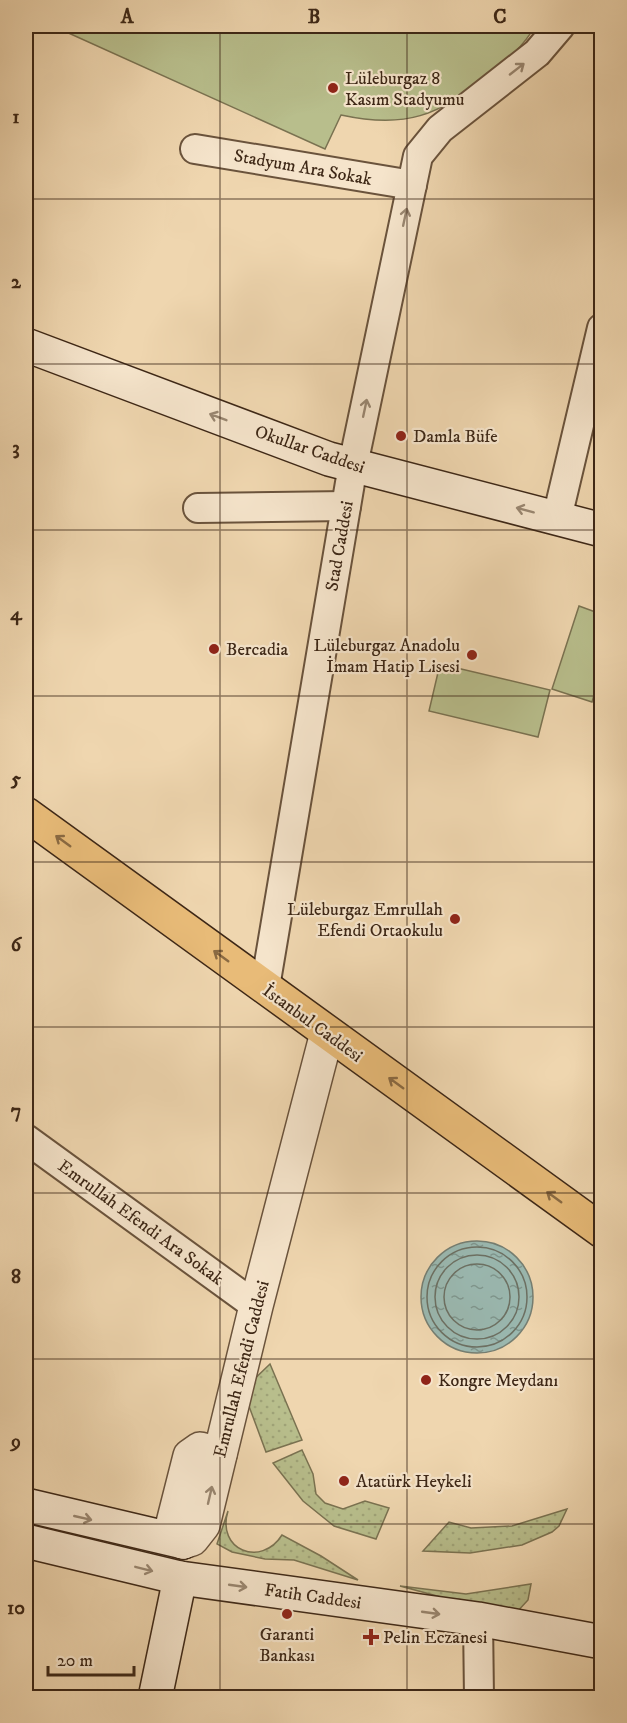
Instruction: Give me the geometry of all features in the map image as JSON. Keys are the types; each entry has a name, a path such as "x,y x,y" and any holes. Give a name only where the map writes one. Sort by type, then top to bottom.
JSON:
{"main road":[{"name":"Okullar Caddesi","path":"26,345 329,459 602,530"},
{"name":"İstanbul Caddesi","path":"26,814 602,1231"},
{"name":"Emrullah Efendi Caddesi","path":"183,1542 192,1539 203,1525 256,1306 327,1033"},
{"path":"26,1505 183,1542 180,1578 155,1698"},
{"name":"Fatih Caddesi","path":"26,1541 180,1578 478,1619 602,1642"}],"street":[{"name":"Stad Caddesi","path":"265,987 353,465 418,156 440,129 537,53 560,26"},
{"name":"Stadyum Ara Sokak","path":"195,148 412,185"},
{"path":"556,518 602,328"},
{"path":"198,508 346,506"},
{"name":"Emrullah Efendi Ara Sokak","path":"26,1139 256,1306"},
{"path":"478,1619 479,1698"}],"green space":[{"name":"Lüleburgaz 8 Kasım Stadyumu","path":"53,26 535,26 526,40 508,59 453,101 420,116 403,119 364,119 341,115 325,149"},
{"path":"579,606 601,614 601,672 592,702 552,689"},
{"path":"440,664 550,690 538,737 429,711"},
{"path":"270,1364 302,1440 266,1452 243,1390"},
{"path":"302,1450 313,1474 316,1494 325,1503 343,1509 365,1501 389,1508 376,1539 334,1526 303,1501 273,1463"},
{"path":"567,1509 559,1526 552,1532 522,1545 470,1553 423,1551 449,1522 471,1528 512,1526"},
{"path":"228,1511 226,1525 228,1536 243,1550 263,1551 273,1545 282,1535 321,1556 358,1580 294,1560 265,1559 232,1552 217,1544"},
{"path":"531,1584 528,1600 516,1613 463,1603 400,1586 466,1594"}],"water":[{"path":"477,1241 498,1246 516,1258 528,1276 533,1297 528,1318 516,1336 498,1348 477,1353 456,1348 438,1336 426,1318 421,1297 426,1276 438,1258 456,1246"}],"place":[{"name":"Lüleburgaz 8 Kasım Stadyumu","path":"333,88"},
{"name":"Damla Büfe","path":"401,436"},
{"name":"Bercadia","path":"214,649"},
{"name":"Lüleburgaz Anadolu İmam Hatip Lisesi","path":"472,655"},
{"name":"Lüleburgaz Emrullah Efendi Ortaokulu","path":"455,919"},
{"name":"Kongre Meydanı","path":"426,1380"},
{"name":"Atatürk Heykeli","path":"344,1481"},
{"name":"Garanti Bankası","path":"287,1614"},
{"name":"Pelin Eczanesi","path":"371,1637"}]}
